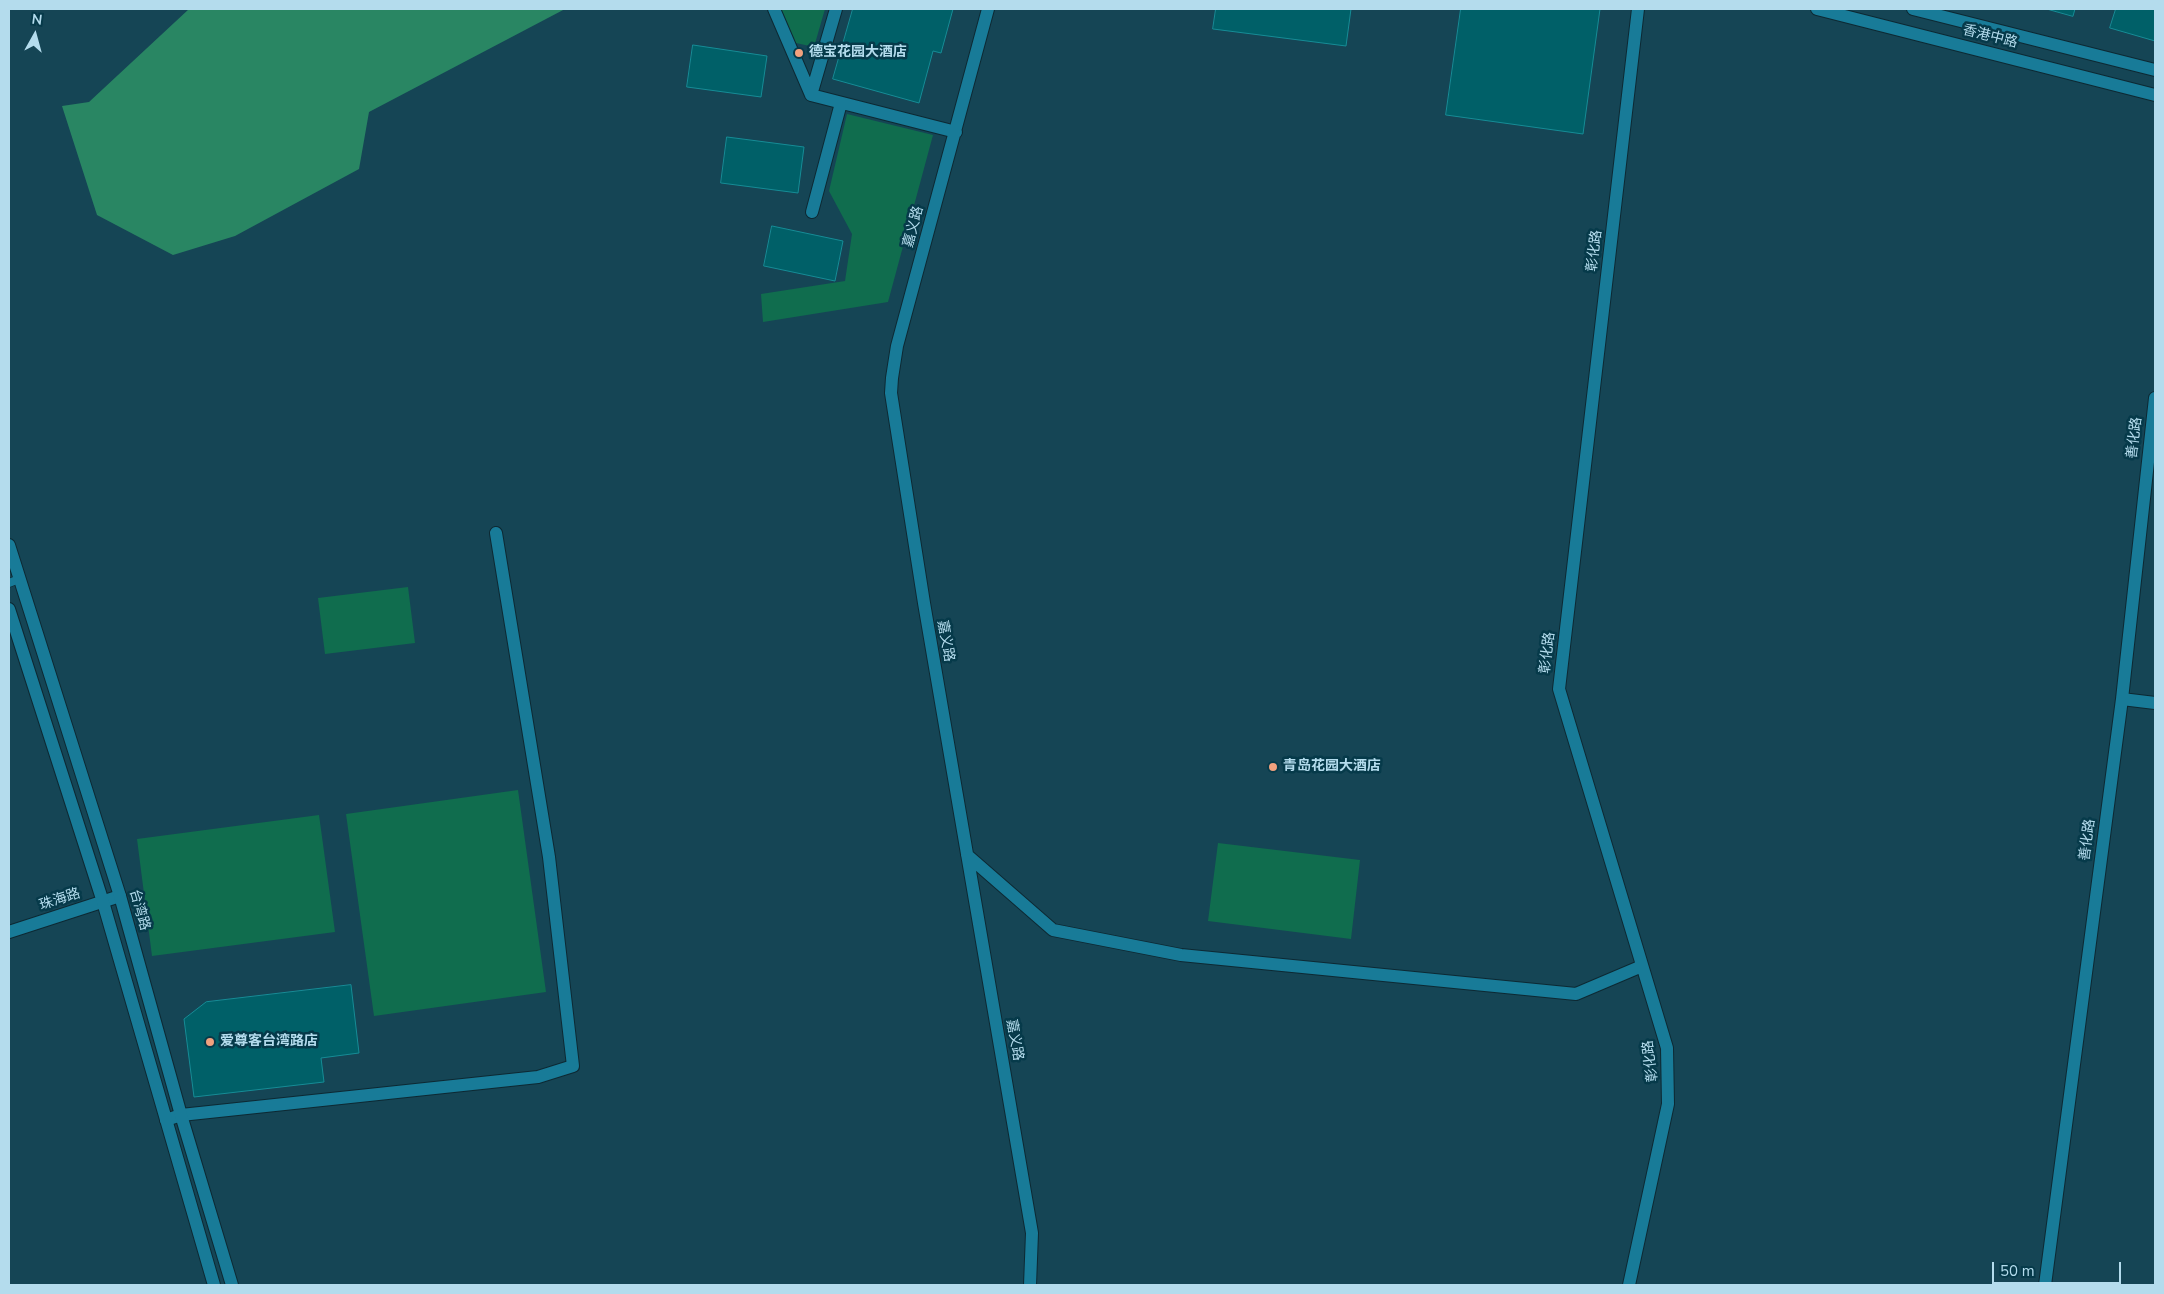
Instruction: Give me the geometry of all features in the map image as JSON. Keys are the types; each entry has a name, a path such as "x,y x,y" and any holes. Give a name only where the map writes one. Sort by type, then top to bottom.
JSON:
{"street":[{"path":"774,9 811,96"},
{"path":"811,96 836,9"},
{"name":"嘉义路","path":"988,9 897,346 891,393 924,603 1032,1233 1030,1285"},
{"name":"彰化路","path":"1629,1285 1668,1104 1667,1048 1559,689 1638,9"},
{"name":"香港中路","path":"1817,9 2155,95"},
{"name":"香港中路","path":"1913,9 2155,70"},
{"path":"811,96 956,132"},
{"path":"812,212 841,103"},
{"name":"善化路","path":"2045,1285 2122,699 2155,398"},
{"path":"166,1120 181,1115 538,1077 574,1066 549,857 496,532"},
{"name":"台湾路","path":"9,545 14,581 120,896 181,1115 232,1285"},
{"path":"9,609 103,902 214,1285"},
{"path":"2122,699 2155,703"},
{"path":"967,855 1053,930 1181,955 1576,994 1642,966"},
{"name":"珠海路","path":"9,932 120,896"}],"green space":[{"path":"189,9 565,9 369,112 359,169 235,236 173,255 97,215 62,106 89,102"},
{"path":"779,9 825,9 814,47 787,41"},
{"path":"847,114 933,135 888,302 763,322 761,294 845,281 852,234 829,191"},
{"path":"408,587 415,643 325,654 318,598"},
{"path":"518,790 546,992 374,1016 346,814"},
{"path":"319,815 335,932 152,956 137,839"},
{"path":"1218,843 1360,860 1351,939 1208,921"}],"building":[{"path":"853,9 953,9 941,53 933,51 919,103 833,79"},
{"path":"1216,9 1351,9 1346,46 1213,29"},
{"path":"1461,9 1600,9 1583,134 1446,115"},
{"path":"2047,9 2075,9 2073,16"},
{"path":"2116,9 2155,9 2155,41 2110,28"},
{"path":"693,45 767,56 761,97 687,87"},
{"path":"727,137 804,147 798,193 721,183"},
{"path":"772,226 843,241 835,281 764,266"},
{"path":"351,985 359,1053 321,1058 324,1082 194,1097 184,1019 206,1002"}],"place":[{"name":"德宝花园大酒店","path":"799,53"},
{"name":"青岛花园大酒店","path":"1273,767"},
{"name":"爱尊客台湾路店","path":"210,1042"}]}
